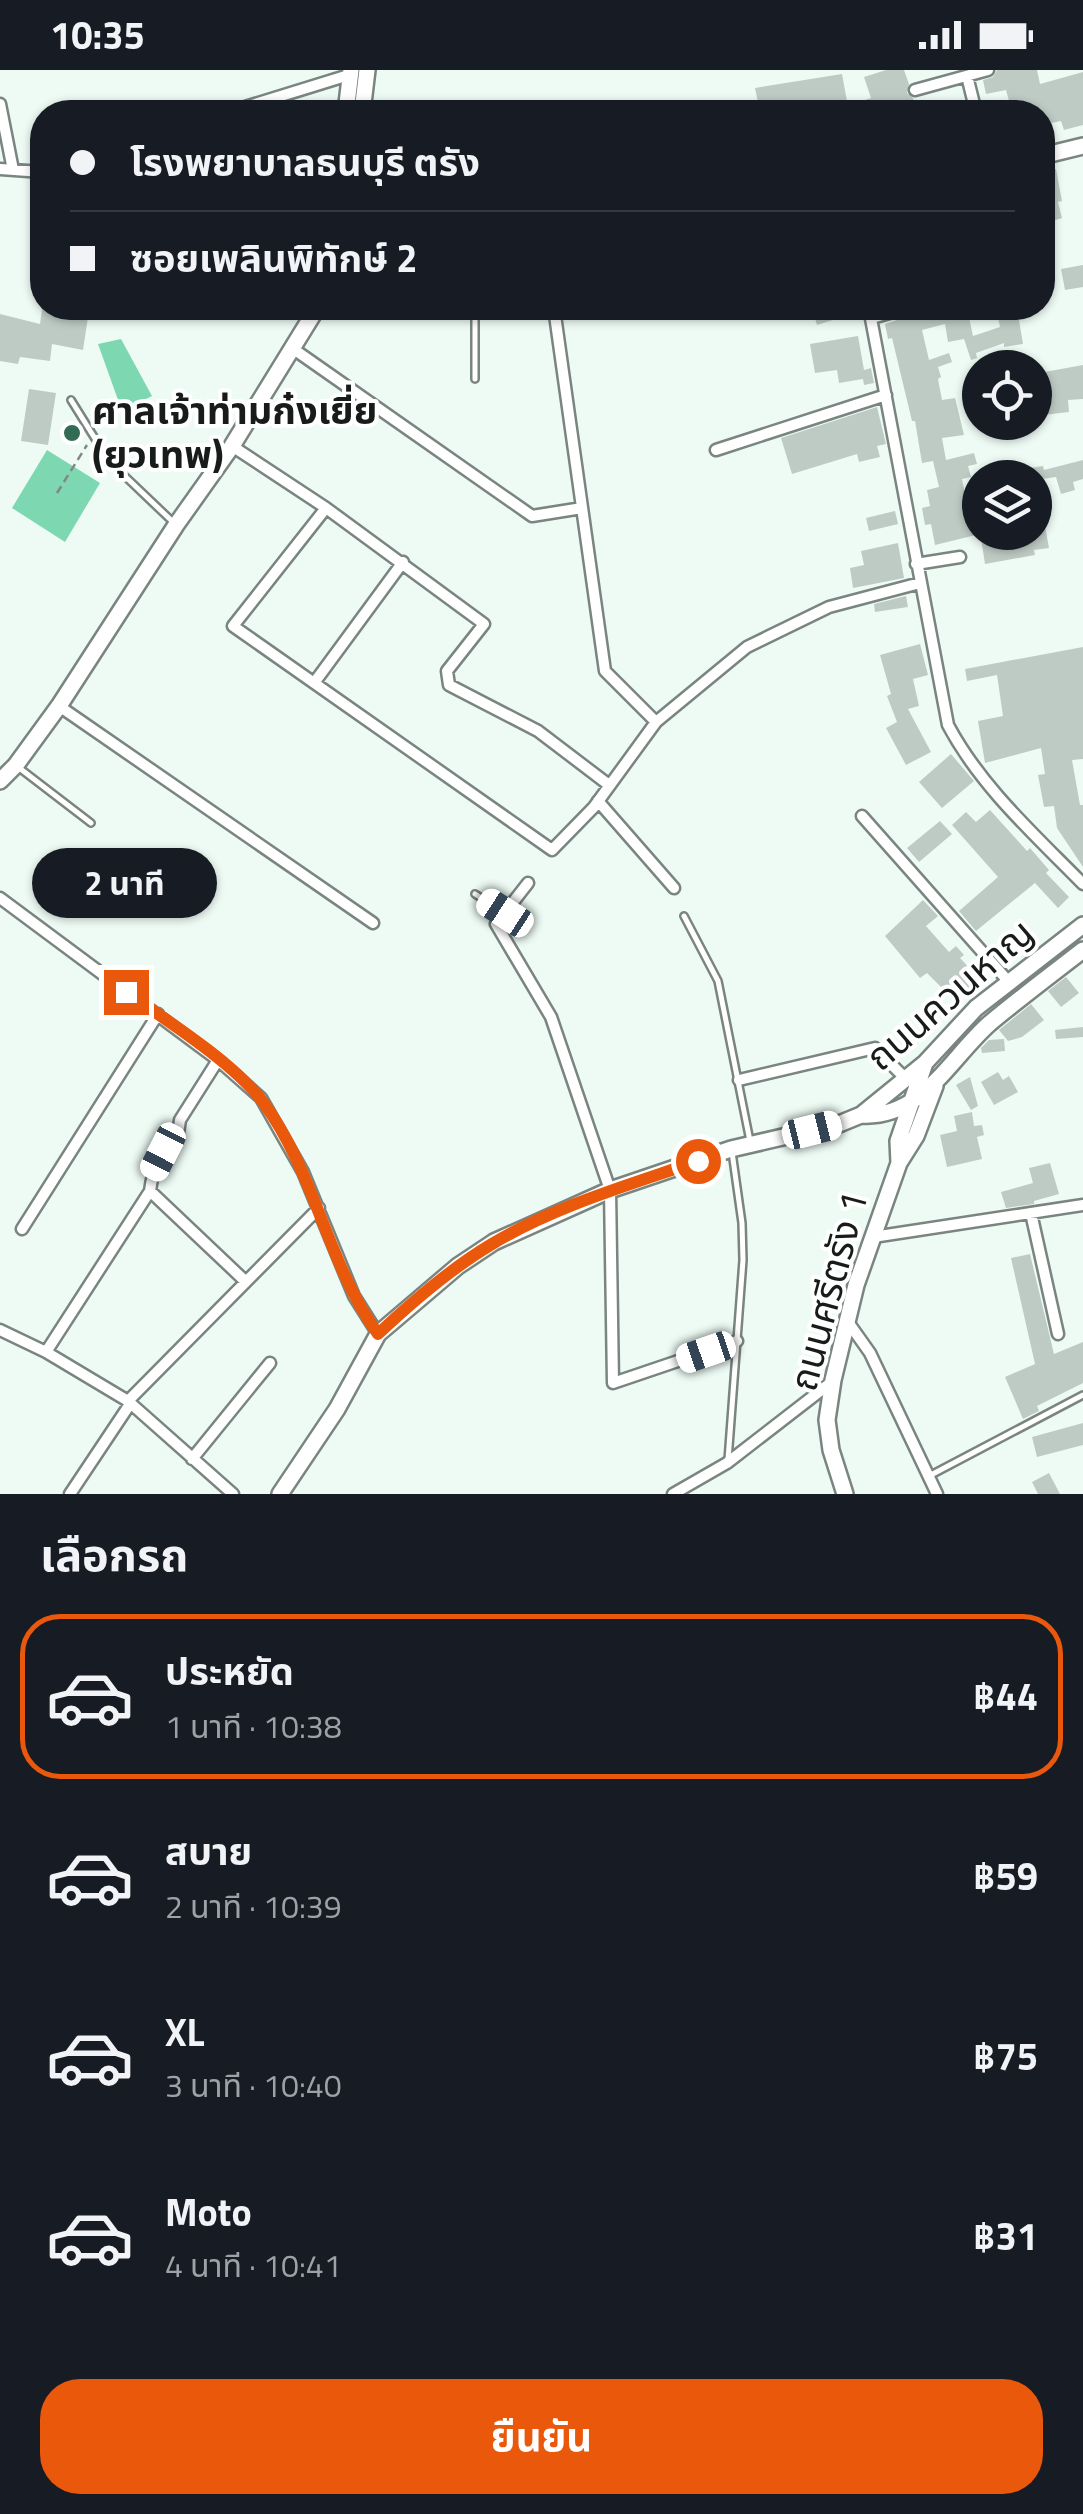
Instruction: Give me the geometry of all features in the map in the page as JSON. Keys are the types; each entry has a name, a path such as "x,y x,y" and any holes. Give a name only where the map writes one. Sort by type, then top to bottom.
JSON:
{"main road":[{"path":"350,100 358,71"},
{"path":"358,71 361,100"},
{"path":"1055,153 1083,146"},
{"path":"292,348 302,320"},
{"path":"0,781 16,766 58,706 232,446 310,320"},
{"name":"ถนนควนหาญ","path":"868,1116 905,1078 925,1064 976,1008 1083,925"},
{"name":"ถนนควนหาญ","path":"280,1494 328,1424 378,1334 445,1276 494,1242 610,1190 731,1149 912,1102 935,1086 988,1026 1083,950"},
{"name":"ถนนศรีตรัง 1","path":"899,1163 898,1141 925,1064"},
{"name":"ถนนศรีตรัง 1","path":"845,1494 829,1435 834,1380 873,1237 899,1163 916,1136 935,1086"},
{"path":"868,1116 898,1141"}],"street":[{"path":"915,90 988,70"},
{"path":"267,100 358,71"},
{"path":"967,76 973,100"},
{"path":"0,104 13,170"},
{"path":"0,169 30,171"},
{"path":"556,320 604,671 656,722"},
{"path":"872,320 948,725 965,757 1003,803 1083,884"},
{"path":"292,348 532,516 582,508"},
{"path":"716,450 886,395"},
{"path":"232,446 403,562 484,624 447,671 449,685 538,731 609,785"},
{"path":"326,508 234,626 552,850 598,802 656,722 747,647 829,607 920,583"},
{"path":"916,564 960,557"},
{"path":"314,683 403,562"},
{"path":"58,706 372,923"},
{"path":"598,802 674,888"},
{"path":"862,816 1008,981"},
{"path":"528,882 496,924 551,1017 610,1190 613,1384 737,1341"},
{"path":"0,898 218,1060 260,1098 289,1145 354,1296 378,1334"},
{"path":"22,1228 158,1014"},
{"path":"739,1080 875,1048 905,1078"},
{"path":"46,1352 150,1191 152,1172 163,1152 178,1140 180,1120 218,1060"},
{"path":"150,1191 244,1280"},
{"path":"873,1237 1083,1205"},
{"path":"70,1494 128,1402 319,1208"},
{"path":"1030,1213 1058,1334"},
{"path":"848,1322 870,1353 937,1494"},
{"path":"0,1330 46,1352 128,1402 234,1494"},
{"path":"192,1459 270,1363"},
{"path":"673,1494 728,1463 834,1380"}],"lane":[{"path":"475,320 476,379"},
{"path":"72,400 110,460 176,525"},
{"path":"16,766 91,823"},
{"path":"475,894 505,913"},
{"path":"684,916 718,981 751,1144"},
{"path":"728,1463 742,1223 731,1149"},
{"path":"929,1476 1083,1395"}],"path":[{"path":"57,493 94,435"}],"shaded area":[{"path":"121,339 152,396 122,411 98,344"},
{"path":"47,450 100,483 65,542 12,508"}],"building":[{"path":"886,70 904,70 909,84 907,93 914,100 865,100 871,98 864,77"},
{"path":"997,70 1037,70 1040,84 1083,72 1083,125 1064,130 1061,121 1055,122 1055,100 1009,100 1006,90 986,94 983,80 993,77"},
{"path":"842,74 847,100 758,100 755,88"},
{"path":"1055,169 1062,218 1055,220"},
{"path":"1083,265 1083,287 1065,290 1061,269"},
{"path":"0,314 40,324 41,320 88,320 83,350 52,344 50,361 20,357 18,364 0,361"},
{"path":"897,320 970,320 973,336 1000,327 999,320 1019,320 1023,344 1004,347 1004,343 984,350 968,350 964,339 948,342 945,324 922,330 929,360 949,353 952,362 938,367 938,379 942,400 955,398 962,435 942,438 946,460 974,453 976,460 962,460 962,538 935,545 931,524 925,525 922,508 930,506 927,490 939,487 933,461 922,463 915,421 892,338 888,339 885,324"},
{"path":"858,336 864,370 871,368 874,383 864,385 863,379 839,383 837,370 815,373 810,344"},
{"path":"1083,365 1083,399 1068,400 1069,412 1052,414 1052,371"},
{"path":"29,389 56,393 48,445 21,441"},
{"path":"877,407 886,444 877,446 880,457 859,462 857,454 792,474 781,438"},
{"path":"1083,460 1083,479 1073,482 1075,490 1061,494 1056,477 1052,478 1052,468"},
{"path":"895,511 898,524 869,531 866,518"},
{"path":"898,543 904,578 853,588 850,568 864,565 861,551"},
{"path":"983,550 1034,550 1035,555 985,564"},
{"path":"906,596 908,607 875,612 874,604"},
{"path":"920,644 928,675 913,679 919,706 908,709 931,752 906,765 886,728 897,722 887,696 891,694 880,655"},
{"path":"1083,647 1083,759 1072,760 1083,805 1083,867 1057,828 1054,806 1044,807 1038,775 1045,774 1041,748 985,763 978,721 1003,716 997,675 967,681 965,669"},
{"path":"951,754 974,781 942,808 919,782"},
{"path":"990,810 1027,851 1030,848 1049,870 1046,873 1069,897 1058,908 1035,883 976,931 959,911 998,877 952,825 966,812 976,822"},
{"path":"940,821 952,834 919,862 907,848"},
{"path":"923,900 938,916 926,926 949,952 956,946 964,955 960,958 980,979 956,1002 927,973 920,978 885,936"},
{"path":"1066,977 1079,993 1061,1007 1048,991"},
{"path":"1031,1004 1044,1020 1022,1037 1008,1041 999,1030"},
{"path":"1083,1027 1083,1037 1056,1039 1055,1030"},
{"path":"1004,1039 1005,1051 982,1053 981,1048 989,1040"},
{"path":"998,1072 1003,1080 1009,1076 1018,1092 994,1105 981,1082"},
{"path":"970,1077 978,1106 971,1110 956,1085"},
{"path":"972,1112 974,1126 982,1125 984,1135 977,1137 982,1159 947,1167 940,1135 957,1131 954,1116"},
{"path":"1050,1163 1059,1194 1034,1204 1006,1208 1001,1192 1033,1183 1029,1168"},
{"path":"1030,1254 1054,1354 1083,1342 1083,1383 1037,1406 1039,1411 1023,1419 1005,1377 1035,1364 1011,1258"},
{"path":"1083,1423 1083,1445 1037,1457 1032,1437"},
{"path":"1049,1473 1060,1494 1038,1494 1032,1482"}],"place":[{"name":"ศาลเจ้าท่ามก๋งเยี่ย (ยุวเทพ)","path":"72,433"}],"route":[{"path":"126,992 218,1060 260,1098 303,1172 354,1296 378,1334 458,1266 494,1242 610,1190 698,1161"}]}
